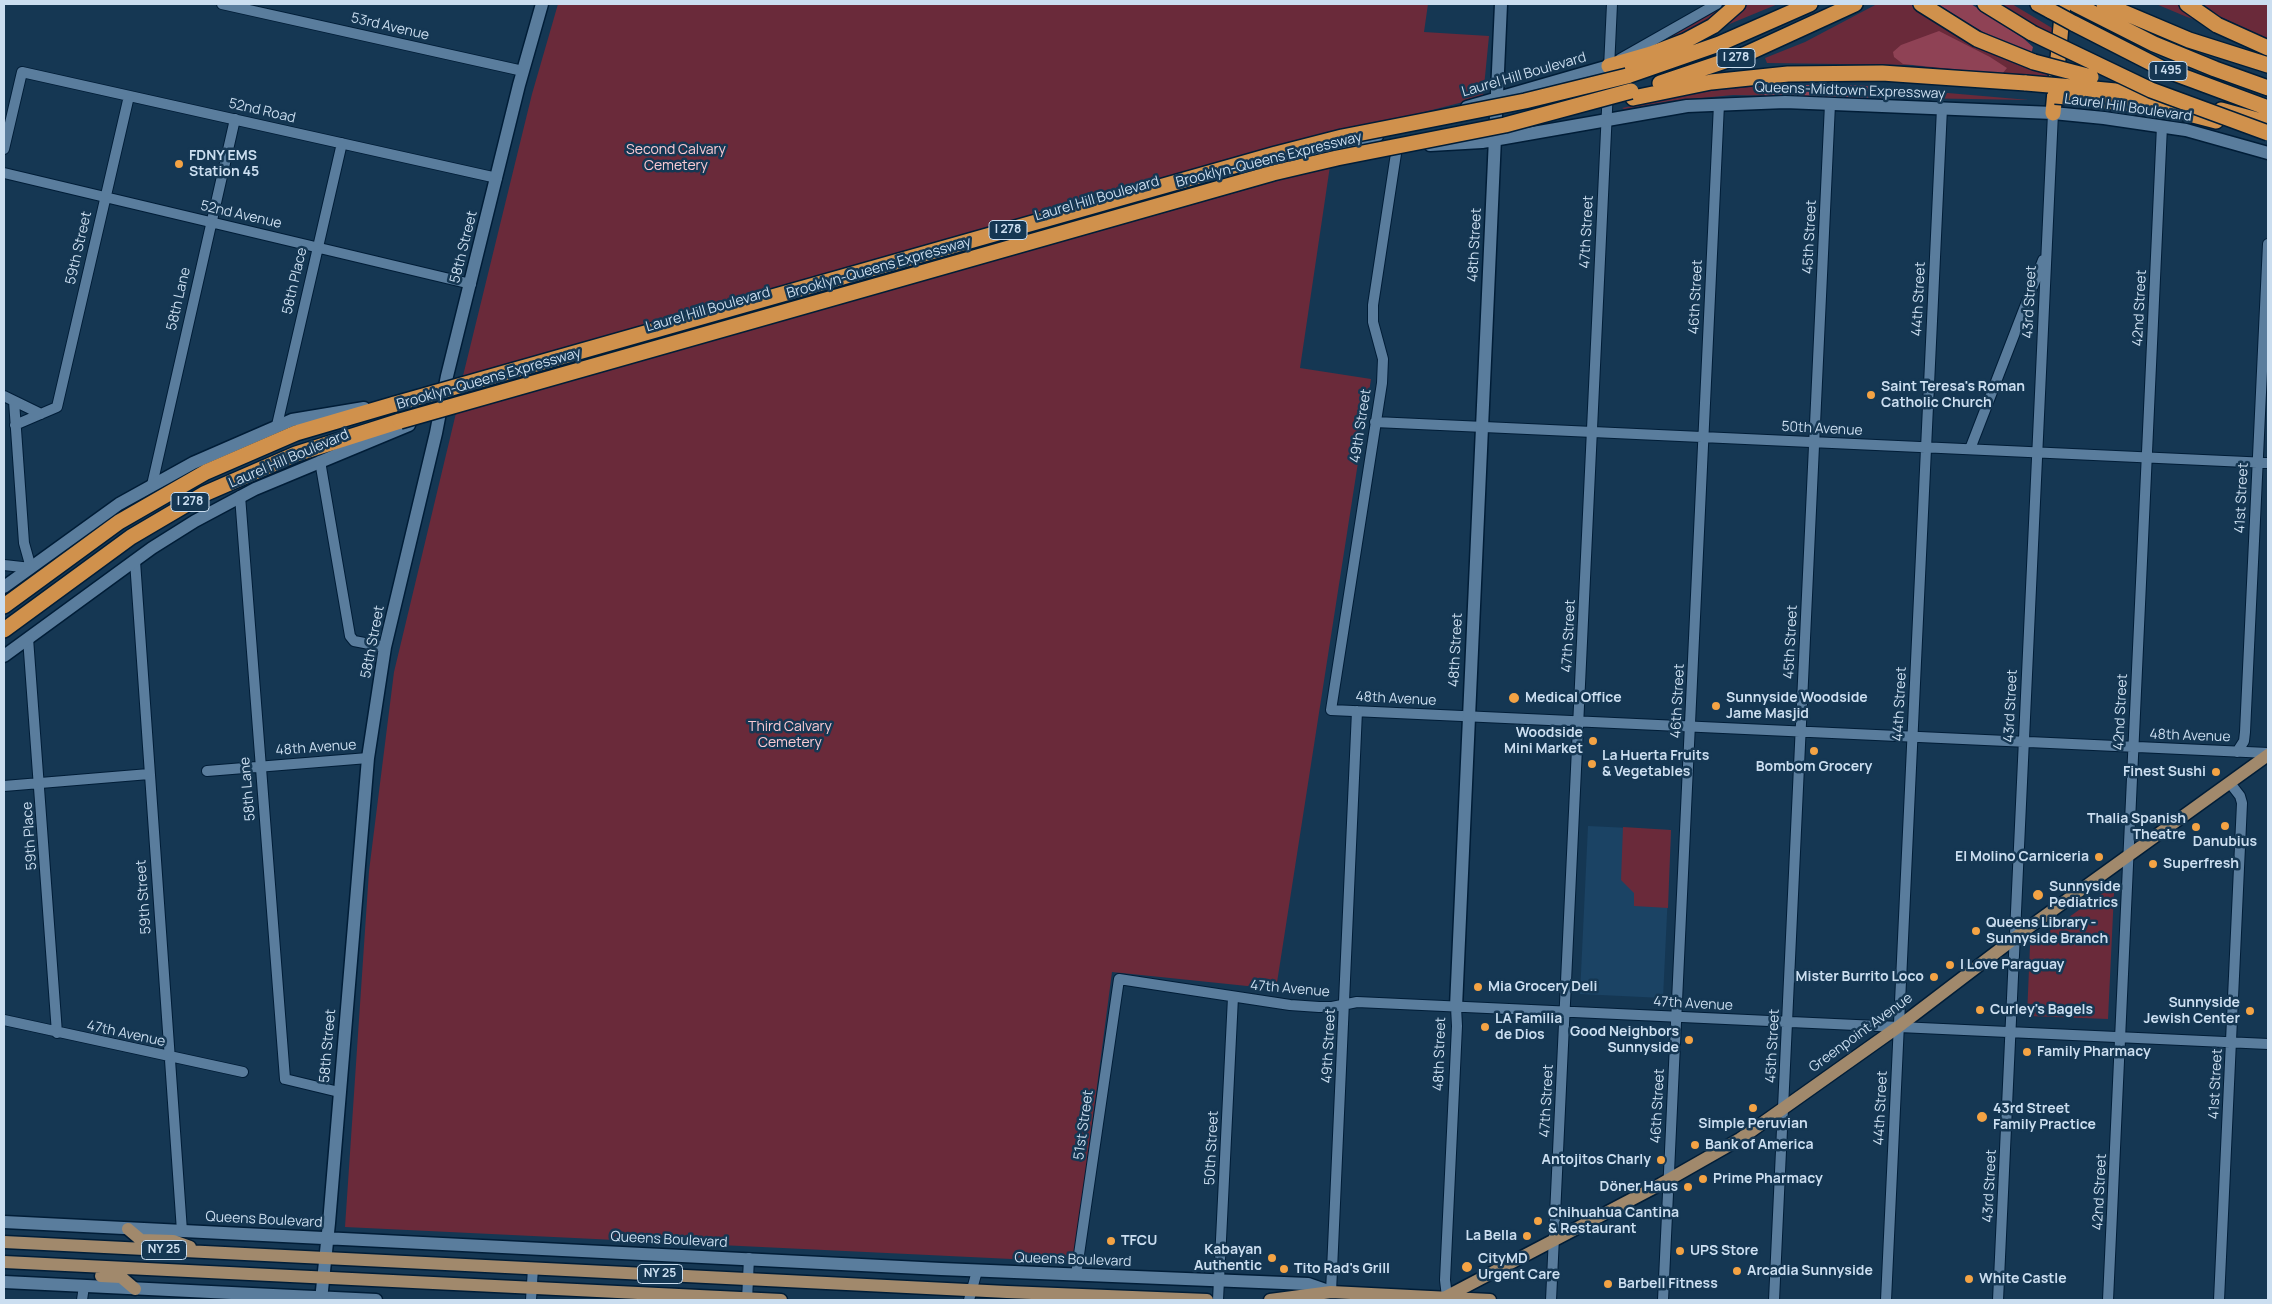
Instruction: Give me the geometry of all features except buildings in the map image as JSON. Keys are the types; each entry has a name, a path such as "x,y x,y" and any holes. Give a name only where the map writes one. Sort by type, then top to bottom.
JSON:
{"highway":[{"path":"1609,66 1684,41 1713,26 1738,4"},
{"name":"Brooklyn-Queens Expressway","path":"4,606 119,522 206,472 296,434 395,404 1276,154 1342,138 1509,105 1627,76 1726,42 1810,4"},
{"name":"I 278","path":"1632,95 1728,61 1855,4"},
{"path":"1921,4 1977,39 2034,62 2085,88 2186,112 2268,138"},
{"path":"1985,4 2032,33 2151,90 2268,133"},
{"name":"I 495","path":"2075,4 2154,44 2268,88"},
{"path":"2104,4 2188,40 2268,65"},
{"path":"2125,4 2195,34 2268,57"},
{"path":"2187,4 2217,25 2268,48"},
{"path":"2051,6 2053,113"},
{"name":"I 495","path":"2051,6 2073,24 2163,69 2268,108"},
{"path":"1632,95 1748,77 1796,74 1882,73 2025,88 2085,88 2129,91 2209,106 2268,123"},
{"name":"Brooklyn-Queens Expressway","path":"4,630 131,537 210,491 296,454 400,421 1273,173 1538,117 1632,95"}],"main road":[{"name":"58th Street","path":"321,1299 328,1238 368,758 386,647 471,284 523,71 542,4"},
{"name":"48th Street","path":"1456,1007 1501,4"},
{"name":"Laurel Hill Boulevard","path":"4,656 135,560 195,521 240,496 422,419 443,401 1328,151 1496,98 1609,66"},
{"name":"Queens-Midtown Expressway","path":"1719,104 1770,102 1981,110"},
{"path":"1494,140 1673,108 1719,104"},
{"name":"Laurel Hill Boulevard","path":"1981,110 2053,113 2162,126 2202,134 2268,153"},
{"name":"Laurel Hill Boulevard","path":"1328,151 1494,140"},
{"name":"Laurel Hill Boulevard","path":"4,587 105,513 152,485 225,447 277,425 311,415 429,398 443,401"},
{"name":"Greenpoint Avenue","path":"1443,1299 1669,1180 1727,1147 1898,1027 2014,939 2268,754"},
{"name":"Queens Boulevard","path":"4,1222 749,1258 977,1271 1308,1284 1331,1292"},
{"path":"128,1229 140,1240 174,1242 207,1252"},
{"name":"NY 25","path":"4,1242 748,1278 970,1295 1207,1300"},
{"name":"NY 25","path":"4,1262 323,1278 531,1294 781,1300"},
{"path":"50,1265 86,1275 121,1277 135,1288"},
{"path":"4,1282 321,1299 376,1300"},
{"name":"Queens Boulevard","path":"1270,1300 1331,1292 1490,1300"}],"street":[{"name":"53rd Avenue","path":"222,4 523,71"},
{"name":"47th Street","path":"1551,1300 1612,4"},
{"name":"Laurel Hill Boulevard","path":"1609,66 1625,55 1717,4"},
{"name":"52nd Road","path":"4,149 22,72 497,178"},
{"name":"59th Street","path":"40,414 57,407 129,96"},
{"name":"46th Street","path":"1663,1300 1719,104"},
{"name":"45th Street","path":"1774,1300 1830,104"},
{"name":"44th Street","path":"1886,1300 1942,108"},
{"name":"43rd Street","path":"1998,1300 2053,113"},
{"name":"58th Lane","path":"152,485 235,119"},
{"name":"42nd Street","path":"2108,1300 2162,126"},
{"name":"58th Place","path":"277,425 342,143"},
{"name":"49th Street","path":"1331,710 1383,365 1373,322 1373,305 1397,146"},
{"name":"52nd Avenue","path":"4,173 471,284"},
{"name":"41st Street","path":"2237,752 2244,741 2245,732 2263,463 2268,244"},
{"path":"1970,449 2046,252"},
{"path":"2024,308 2043,308"},
{"path":"4,396 40,414"},
{"path":"4,565 30,568 24,543 14,401"},
{"path":"15,425 40,414"},
{"name":"50th Avenue","path":"1375,422 2263,463"},
{"path":"320,461 350,636 357,642 386,647"},
{"name":"58th Lane","path":"240,496 285,1079 339,1092"},
{"name":"59th Street","path":"135,560 182,1231"},
{"name":"59th Place","path":"28,638 57,1033"},
{"name":"48th Avenue","path":"1331,710 2268,754"},
{"name":"49th Street","path":"1331,1292 1358,711"},
{"name":"48th Avenue","path":"207,771 368,758"},
{"path":"4,786 149,774"},
{"name":"41st Street","path":"2219,1300 2242,803 2240,796 2230,783"},
{"name":"47th Avenue","path":"1119,980 1290,1005 1332,1007 1357,1002 2268,1044"},
{"name":"51st Street","path":"1076,1275 1119,980"},
{"name":"50th Street","path":"1218,1300 1233,997"},
{"name":"48th Street","path":"1443,1299 1456,1007"},
{"name":"47th Avenue","path":"4,1020 243,1072"},
{"path":"747,1299 749,1258"},
{"path":"531,1294 533,1268"},
{"path":"970,1295 977,1271"},
{"path":"82,1300 84,1286"}],"shaded area":[{"path":"1938,4 1971,4 2023,38 2033,47 2031,55 2013,49 1965,22"},
{"path":"1939,31 1990,57 2007,68 2002,74 1903,64 1894,57 1893,52 1901,45"},
{"path":"1770,85 1855,85 1899,89 1923,93 1927,96 1876,98 1766,96 1761,92 1762,89"},
{"path":"1588,826 1671,830 1663,998 1580,994"}],"green space":[{"name":"Second Calvary Cemetery","path":"558,4 1428,4 1424,32 1489,36 1483,97 1357,129 462,380 532,94"},
{"path":"1724,4 1730,4 1710,21 1659,44 1653,44"},
{"path":"1741,4 1778,4 1715,30"},
{"path":"1877,4 1911,4 1965,40 2050,73 2049,81 1912,65 1767,63 1765,58 1805,42"},
{"path":"1997,4 2012,4 2052,28 2053,39"},
{"path":"2156,4 2180,4 2199,21 2187,17"},
{"path":"2203,4 2268,4 2268,39 2219,16"},
{"path":"1770,85 1855,85 2029,100 1733,95 1622,108 1699,92"},
{"name":"Third Calvary Cemetery","path":"1330,166 1300,368 1371,379 1276,989 1112,972 1074,1262 345,1227 369,871 394,672 456,413"},
{"path":"1623,827 1671,830 1668,908 1634,906 1634,893 1621,880"},
{"path":"2104,892 2114,893 2108,1019 2027,1016 2030,945"}],"place":[{"name":"FDNY EMS Station 45","path":"179,164"},
{"name":"Saint Teresa's Roman Catholic Church","path":"1871,395"},
{"name":"Medical Office","path":"1514,698"},
{"name":"Sunnyside Woodside Jame Masjid","path":"1716,706"},
{"name":"Woodside Mini Market","path":"1593,741"},
{"name":"Bombom Grocery","path":"1814,751"},
{"name":"La Huerta Fruits & Vegetables","path":"1592,764"},
{"name":"Finest Sushi","path":"2216,772"},
{"name":"Danubius","path":"2225,826"},
{"name":"Thalia Spanish Theatre","path":"2196,827"},
{"name":"El Molino Carniceria","path":"2099,857"},
{"name":"Superfresh","path":"2153,864"},
{"name":"Sunnyside Pediatrics","path":"2038,895"},
{"name":"Queens Library - Sunnyside Branch","path":"1976,931"},
{"name":"I Love Paraguay","path":"1950,965"},
{"name":"Mister Burrito Loco","path":"1934,977"},
{"name":"Mia Grocery Deli","path":"1478,987"},
{"name":"Curley's Bagels","path":"1980,1010"},
{"name":"Sunnyside Jewish Center","path":"2250,1011"},
{"name":"LA Familia de Dios","path":"1485,1027"},
{"name":"Good Neighbors Sunnyside","path":"1689,1040"},
{"name":"Family Pharmacy","path":"2027,1052"},
{"name":"Simple Peruvian","path":"1753,1108"},
{"name":"43rd Street Family Practice","path":"1982,1117"},
{"name":"Bank of America","path":"1695,1145"},
{"name":"Antojitos Charly","path":"1661,1160"},
{"name":"Prime Pharmacy","path":"1703,1179"},
{"name":"Döner Haus","path":"1688,1187"},
{"name":"Chihuahua Cantina & Restaurant","path":"1538,1221"},
{"name":"La Bella","path":"1527,1236"},
{"name":"TFCU","path":"1111,1241"},
{"name":"UPS Store","path":"1680,1251"},
{"name":"Kabayan Authentic","path":"1272,1258"},
{"name":"CityMD Urgent Care","path":"1467,1267"},
{"name":"Tito Rad's Grill","path":"1284,1269"},
{"name":"Arcadia Sunnyside","path":"1737,1271"},
{"name":"White Castle","path":"1969,1279"},
{"name":"Barbell Fitness","path":"1608,1284"}]}
